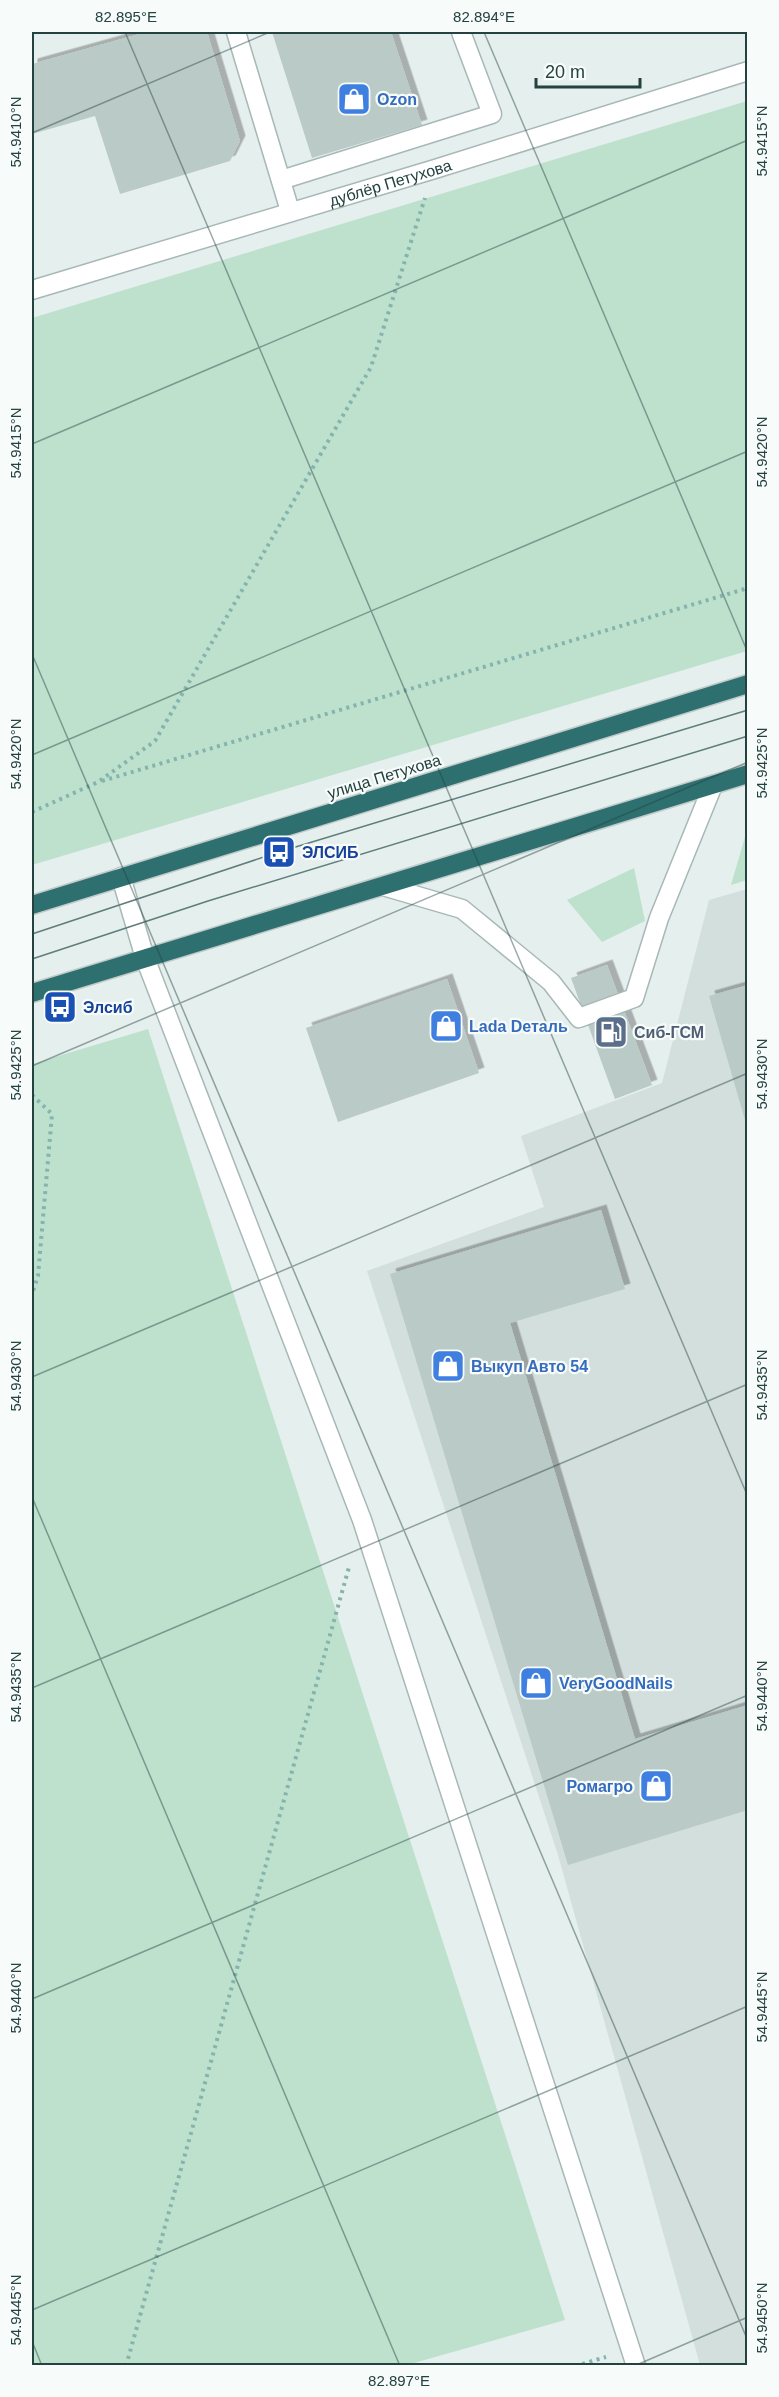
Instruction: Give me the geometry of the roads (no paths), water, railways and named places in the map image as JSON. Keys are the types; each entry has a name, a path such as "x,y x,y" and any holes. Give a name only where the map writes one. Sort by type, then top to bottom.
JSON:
{"highway":[{"name":"улица Петухова","path":"32,904 747,684"},
{"path":"32,993 747,774"}],"street":[{"path":"236,32 290,211"},
{"path":"281,180 492,114 461,32"},
{"name":"дублёр Петухова","path":"32,290 435,169 747,71"},
{"path":"382,886 462,909 551,982 579,1018 634,998 659,918 713,785"},
{"path":"121,877 145,958 362,1520 636,2366"}],"tram line":[{"path":"32,934 279,852 748,710"},
{"path":"32,959 208,901 748,736"}],"place":[{"name":"Ozon","path":"354,99"},
{"name":"ЭЛСИБ","path":"279,852"},
{"name":"Элсиб","path":"60,1007"},
{"name":"Lada Dеталь","path":"446,1026"},
{"name":"Сиб-ГСМ","path":"611,1032"},
{"name":"Выкуп Авто 54","path":"448,1366"},
{"name":"VeryGoodNails","path":"536,1683"},
{"name":"Ромагро","path":"656,1786"}]}
